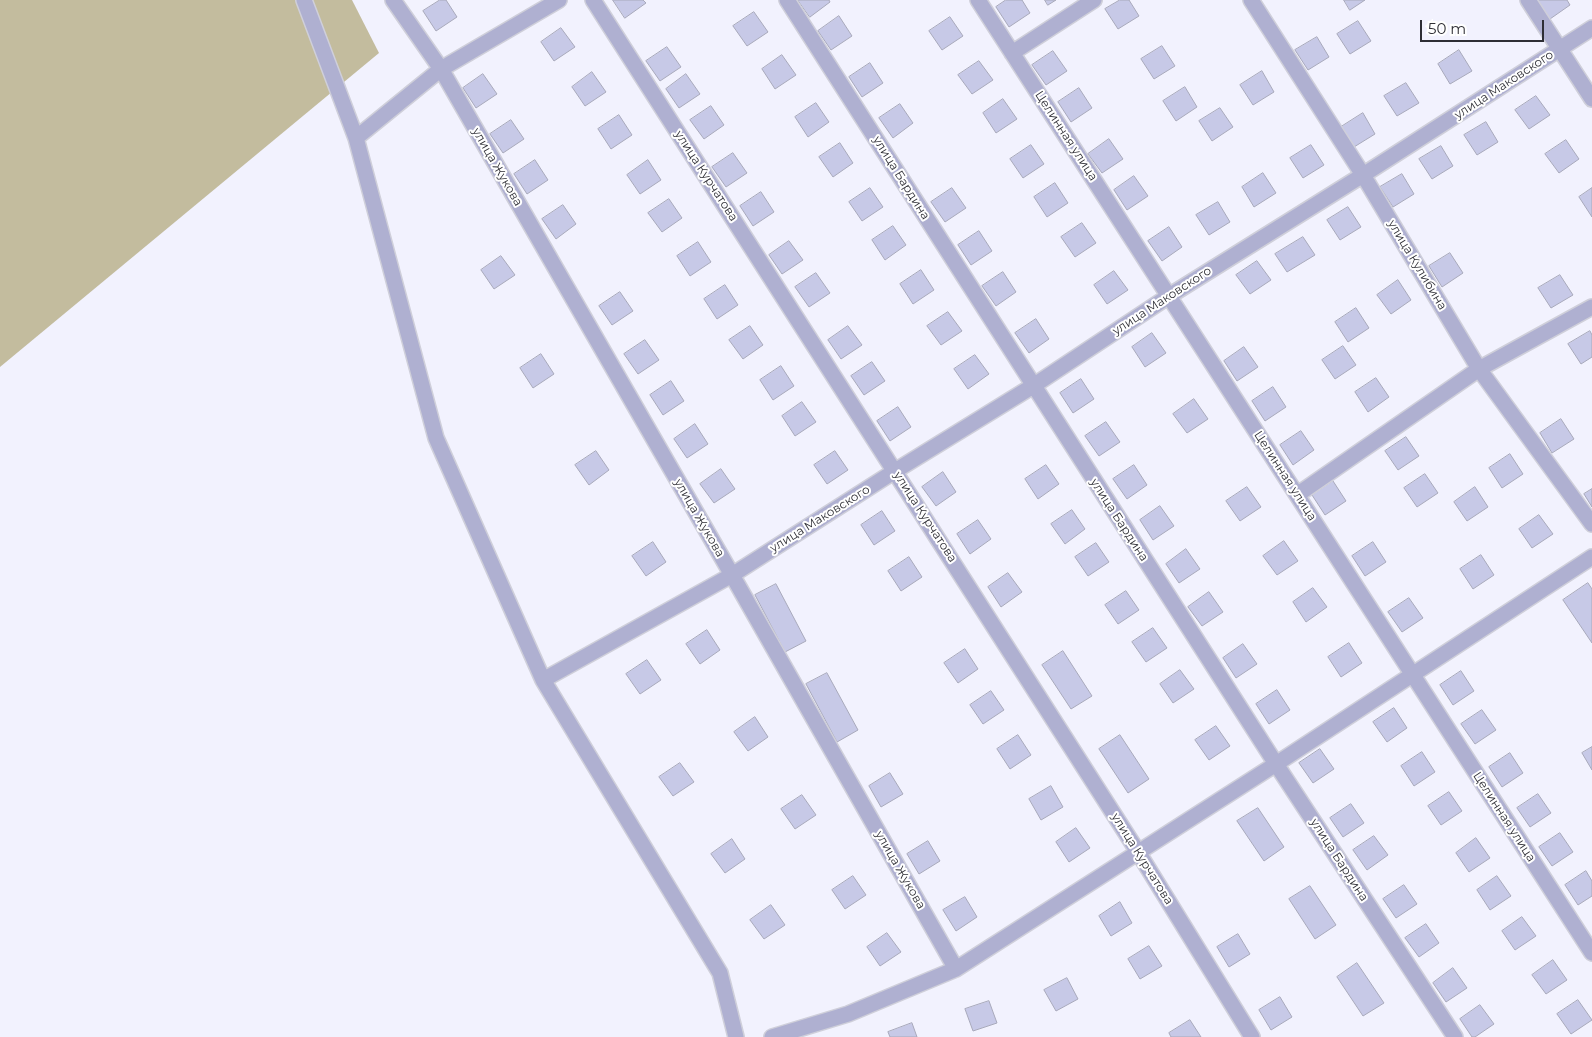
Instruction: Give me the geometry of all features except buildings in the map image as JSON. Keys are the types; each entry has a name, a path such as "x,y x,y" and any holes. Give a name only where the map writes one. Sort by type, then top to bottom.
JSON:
{"street":[{"path":"304,0 356,138 436,438 543,680 720,973 736,1037"},
{"name":"улица Жукова","path":"393,0 441,69 956,968"},
{"path":"356,138 441,69 559,0"},
{"name":"улица Курчатова","path":"593,0 1138,852 1252,1037"},
{"name":"улица Бардина","path":"787,0 1276,764 1455,1037"},
{"name":"Целинная улица","path":"978,0 1592,953"},
{"path":"1012,53 1094,0"},
{"name":"улица Кулибина","path":"1250,0 1363,175 1479,369 1592,524"},
{"path":"1528,0 1592,99"},
{"name":"улица Маковского","path":"543,680 732,575 895,471 1034,386 1169,296 1363,175 1592,28"},
{"path":"1297,495 1479,369 1592,307"},
{"path":"772,1037 848,1014 956,968 1276,764 1592,557"}],"shaded area":[{"path":"0,0 352,0 379,53 0,367"}]}
